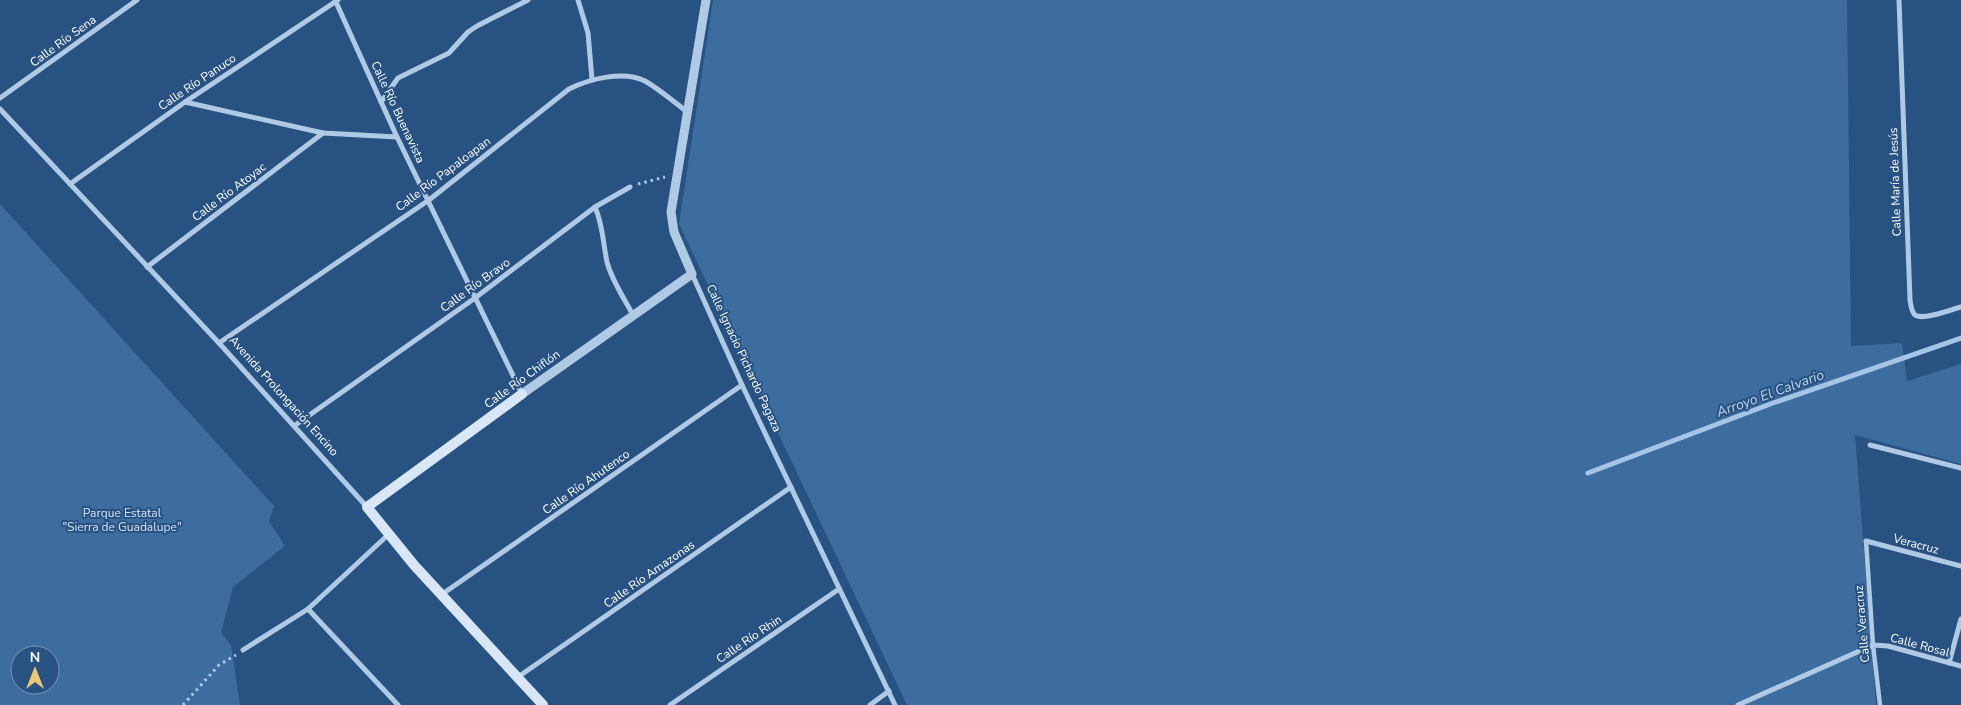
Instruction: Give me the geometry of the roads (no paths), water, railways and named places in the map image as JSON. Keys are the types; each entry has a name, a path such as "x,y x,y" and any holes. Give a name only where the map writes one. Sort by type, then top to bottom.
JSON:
{"main road":[{"name":"Calle Río Chiflón","path":"367,508 522,394"},
{"name":"Avenida Prolongación Encino","path":"367,508 414,565 544,705"}],"street":[{"path":"381,102 398,78 449,52 468,32 477,26 528,0"},
{"path":"578,0 588,33 592,79"},
{"name":"Calle Ignacio Pichardo Pagaza","path":"706,0 676,175 671,212 672,224 692,274 742,385 895,705"},
{"name":"Calle María de Jesús","path":"1899,0 1908,270 1912,309 1913,313 1919,317 1931,316 1961,307"},
{"name":"Calle Río Sena","path":"0,98 134,1"},
{"name":"Calle Río Buenavista","path":"336,1 397,137 522,394"},
{"name":"Calle Río Panuco","path":"70,184 185,102 336,1"},
{"name":"Calle Río Papaloapan","path":"219,344 429,200 569,89 592,79 625,77 643,80 686,111"},
{"path":"185,102 323,133 397,137"},
{"name":"Avenida Prolongación Encino","path":"0,109 219,344 367,508"},
{"name":"Calle Río Atoyac","path":"147,267 323,133"},
{"name":"Calle Río Bravo","path":"294,426 475,298 595,208 630,187"},
{"path":"595,208 601,220 607,262 613,279 634,315"},
{"name":"Calle Río Chiflón","path":"522,394 692,274"},
{"name":"Calle Río Ahutenco","path":"441,595 742,385"},
{"path":"1870,445 1961,468"},
{"name":"Calle Río Amazonas","path":"518,678 791,487"},
{"path":"242,650 308,609 389,533"},
{"name":"Veracruz","path":"1866,542 1961,566"},
{"name":"Calle Veracruz","path":"1866,542 1880,705"},
{"name":"Calle Río Rhin","path":"670,705 839,589"},
{"path":"308,609 398,705"},
{"path":"1949,663 1961,620"},
{"path":"1738,705 1874,645"},
{"name":"Calle Rosal","path":"1874,645 1888,646 1961,666"},
{"path":"870,705 889,691"}],"waterway":[{"name":"Arroyo El Calvario","path":"1588,473 1773,403 1961,338"}],"park label":[{"name":"Parque Estatal \"Sierra de Guadalupe\"","path":"122,520"}]}
